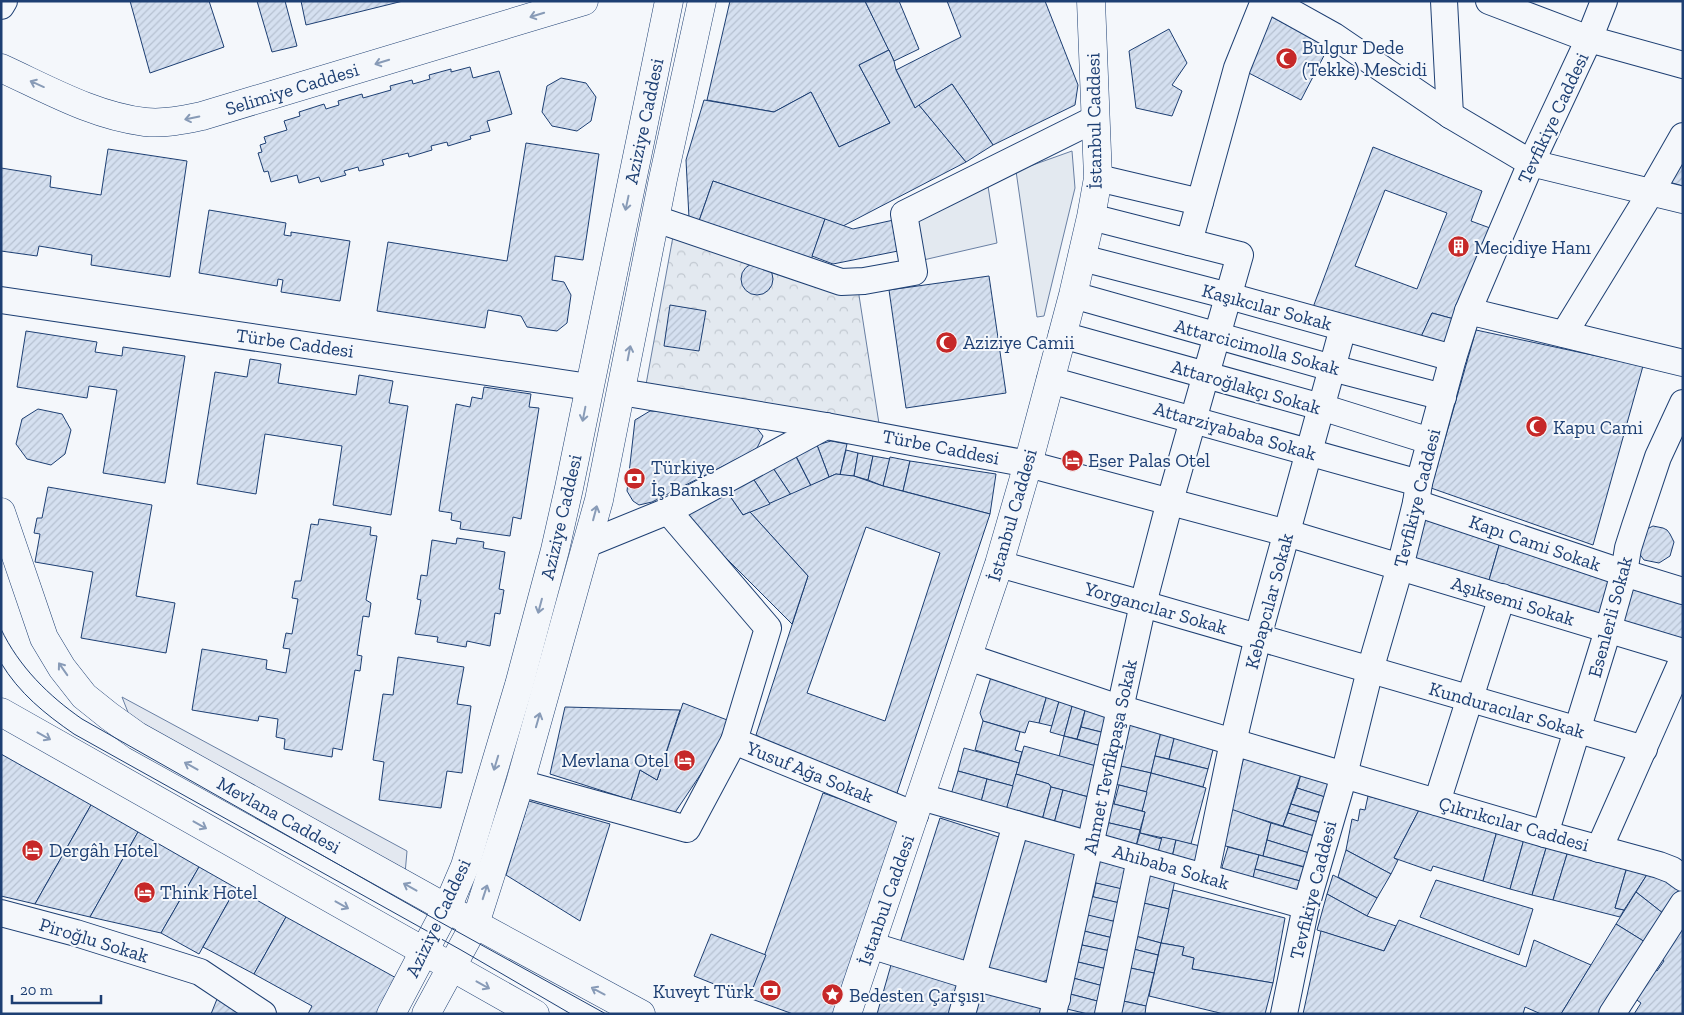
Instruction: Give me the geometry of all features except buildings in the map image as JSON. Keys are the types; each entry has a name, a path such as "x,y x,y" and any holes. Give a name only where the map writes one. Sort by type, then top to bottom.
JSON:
{"main road":[{"name":"Selimiye Caddesi","path":"1,68 87,106 117,116 146,122 175,122 220,111 584,1"},
{"name":"Aziziye Caddesi","path":"391,1014 447,908 465,866 519,685 560,528 669,1"},
{"name":"Aziziye Caddesi","path":"426,1014 474,924 520,783 599,500 702,1"},
{"name":"İstanbul Caddesi","path":"847,1014 999,564 1028,464 1082,258 1098,178 1091,1"},
{"name":"Mevlana Caddesi","path":"4,522 44,638 62,668 84,696 109,716 137,736 474,924 641,1014"},
{"path":"1,564 4,522"},
{"path":"1,712 535,1014"}],"street":[{"path":"1,6 4,1"},
{"path":"1091,217 1189,242 1237,68 1264,1"},
{"path":"1271,1 1334,36 1450,115 1531,163 1683,200"},
{"path":"1444,1 1450,115"},
{"path":"1489,1 1589,39 1683,65"},
{"name":"Tevfikiye Caddesi","path":"1284,1014 1306,906 1344,775 1370,670 1400,567 1430,441 1468,310 1531,163 1589,39 1604,1"},
{"path":"656,219 841,282 864,281 914,272 904,214 1095,119"},
{"path":"1564,334 1683,136"},
{"path":"1098,178 1200,202"},
{"name":"Ahmet Tevfikpaşa Sokak","path":"1055,1006 1143,604 1170,501 1240,255 1189,242"},
{"name":"Kaşıkcılar Sokak","path":"1082,258 1229,296 1453,358"},
{"name":"Attarcicimolla Sokak","path":"1072,295 1443,397"},
{"name":"Türbe Caddesi","path":"1,300 589,387"},
{"path":"1468,310 1683,363"},
{"name":"Kebapcılar Sokak","path":"1205,877 1233,742 1258,637 1343,328"},
{"name":"Attaroğlakçı Sokak","path":"1062,335 1321,408 1430,441"},
{"name":"Attarziyababa Sokak","path":"1050,380 1309,452 1417,493"},
{"name":"Türbe Caddesi","path":"621,392 826,426 1028,464 1286,533 1400,567"},
{"name":"Esenlerli Sokak","path":"1545,834 1608,630 1624,574 1628,548 1658,456 1683,403"},
{"path":"587,544 668,511 826,426"},
{"name":"Kapı Cami Sokak","path":"1417,493 1624,574 1683,591"},
{"name":"Yusuf Ağa Sokak","path":"668,511 768,628 734,741 918,806"},
{"name":"Yorgancılar Sokak","path":"999,564 1370,670"},
{"name":"Aşıksemi Sokak","path":"1400,567 1683,652"},
{"path":"1436,802 1502,597"},
{"name":"Çıkrıkcılar Caddesi","path":"968,657 1119,708 1545,834 1659,865 1672,870 1683,878"},
{"path":"1598,848 1683,659"},
{"name":"Kunduracılar Sokak","path":"1370,670 1644,749"},
{"path":"520,783 687,829 734,741"},
{"name":"Ahibaba Sokak","path":"918,806 1016,824 1306,906"},
{"path":"962,1014 1016,824"},
{"path":"1108,1014 1140,859"},
{"path":"1612,1014 1683,904"},
{"name":"Piroğlu Sokak","path":"1,913 76,933 200,972 263,1014"},
{"path":"870,945 973,977 1055,1006"}],"green space":[{"path":"1072,151 1075,188 1044,316 1037,317 1016,171"},
{"path":"987,180 997,243 919,261 910,216"},
{"path":"674,231 858,289 880,430 645,390"}],"shaded area":[{"path":"122,697 407,851 405,874 133,725"}],"tram line":[{"path":"1,629 8,643 36,680 58,701 82,719 606,1014"},
{"path":"1,663 16,684 33,702 74,734 461,950 571,1014"}],"place":[{"name":"Bulgur Dede (Tekke) Mescidi","path":"1286,58"},
{"name":"Mecidiye Hanı","path":"1458,247"},
{"name":"Aziziye Camii","path":"947,342"},
{"name":"Kapu Cami","path":"1537,427"},
{"name":"Eser Palas Otel","path":"1072,460"},
{"name":"Türkiye İş Bankası","path":"635,478"},
{"name":"Mevlana Otel","path":"685,760"},
{"name":"Dergâh Hotel","path":"33,850"},
{"name":"Think Hotel","path":"144,892"},
{"name":"Kuveyt Türk","path":"770,991"},
{"name":"Bedesten Çarşısı","path":"833,995"}]}
